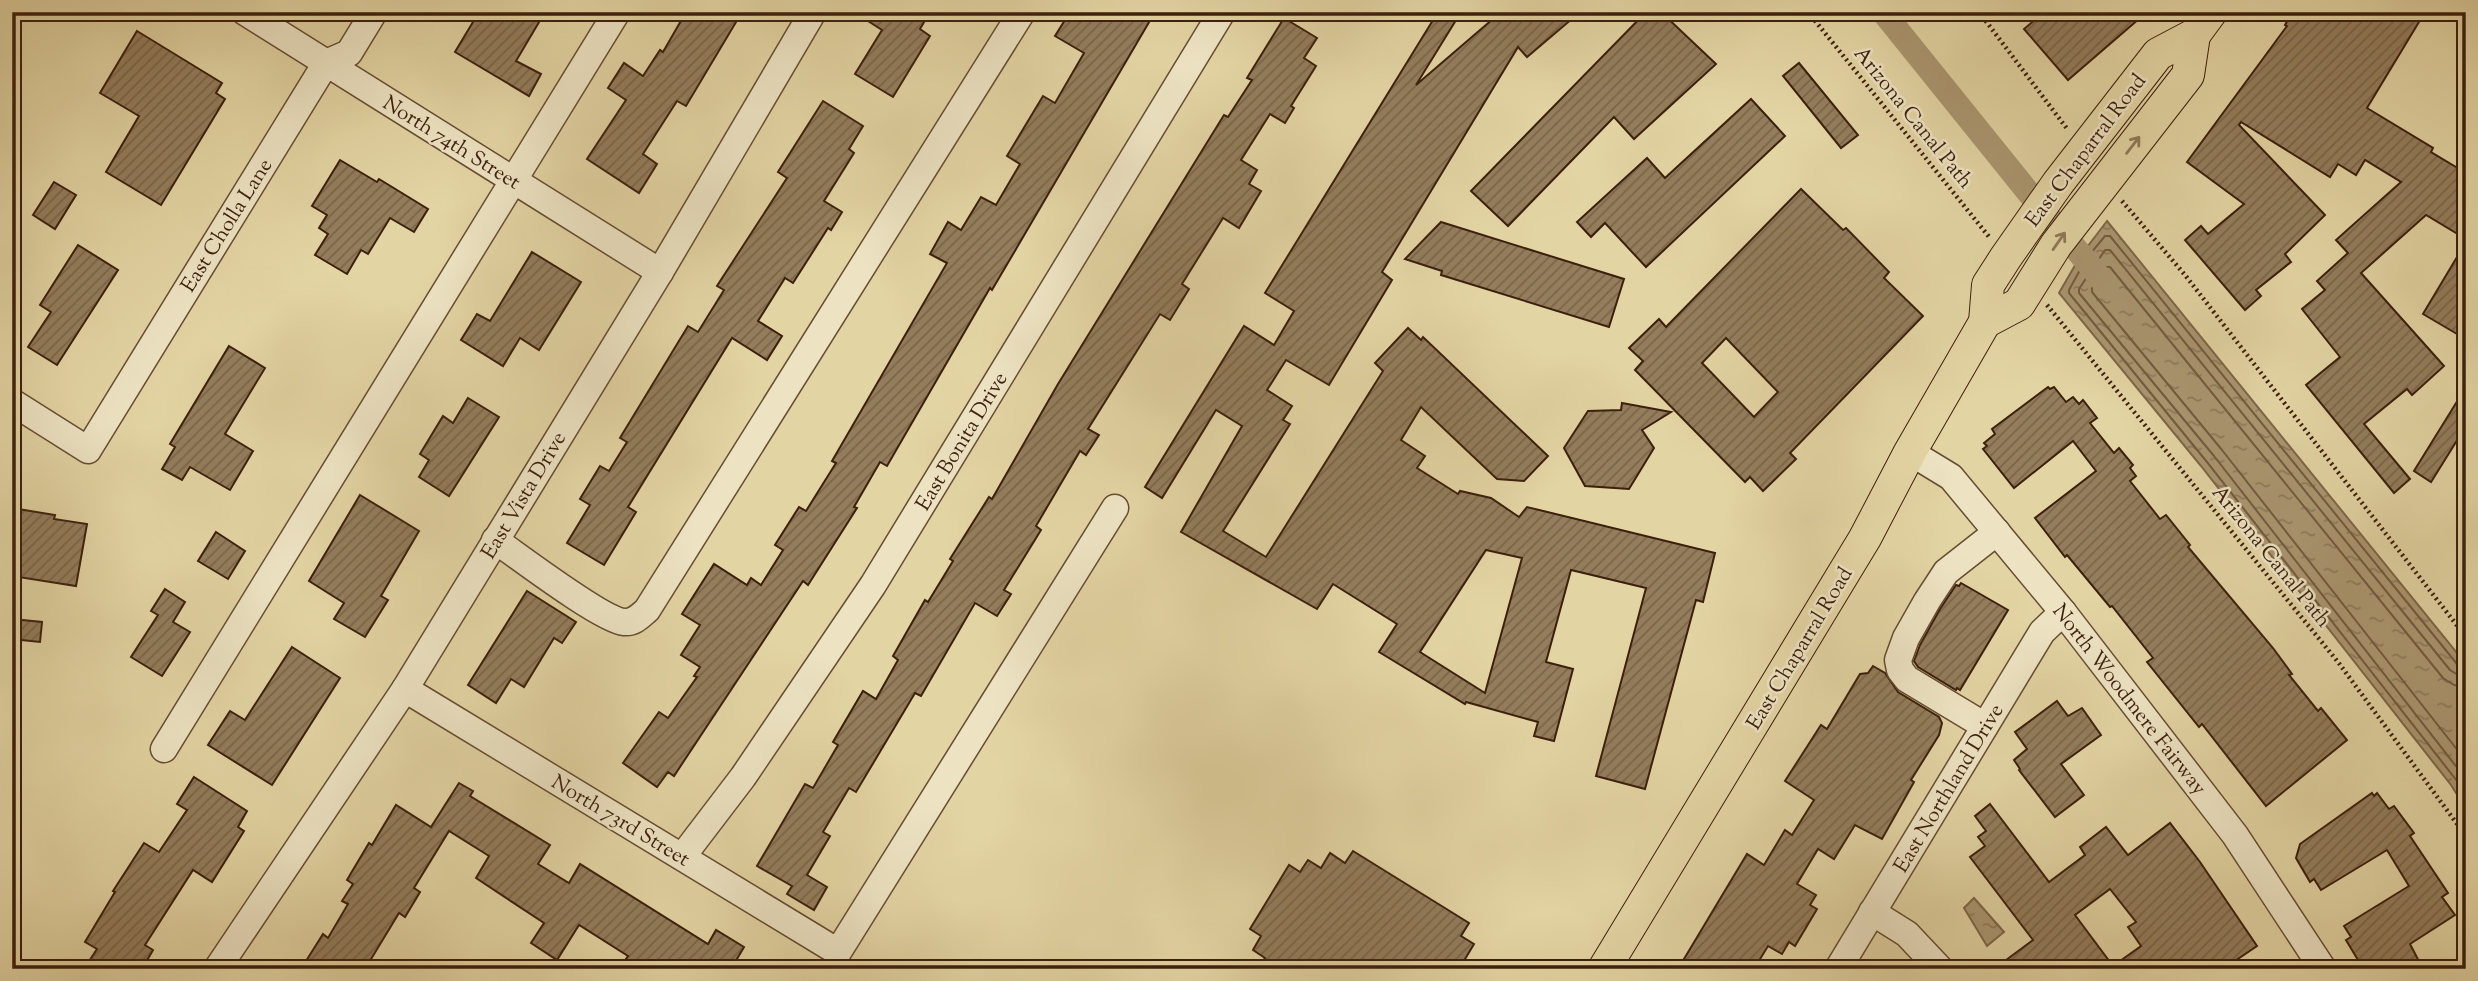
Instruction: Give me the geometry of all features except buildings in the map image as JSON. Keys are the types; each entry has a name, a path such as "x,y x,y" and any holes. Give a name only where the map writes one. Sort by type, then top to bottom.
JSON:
{"main road":[{"name":"East Chaparral Road","path":"1985,321 2037,294 2099,189 2188,75 2203,24"},
{"name":"East Chaparral Road","path":"1604,969 1813,627 1985,321 1988,285 2000,250 2158,54 2203,24"}],"street":[{"name":"North 74th Street","path":"245,12 660,272"},
{"name":"East Cholla Lane","path":"12,402 88,450 326,63 349,53 374,12"},
{"path":"164,749 617,12"},
{"name":"East Vista Drive","path":"217,969 404,689 660,272 813,12"},
{"path":"495,540 601,612 622,622 633,621 647,610 1023,12"},
{"name":"East Bonita Drive","path":"682,857 743,777 873,585 1222,12"},
{"name":"North Woodmere Fairway","path":"1910,452 1951,477 2063,612 2235,835 2323,969"},
{"name":"North 73rd Street","path":"404,689 838,952 1115,508"},
{"path":"1985,726 1907,678 1900,670 1898,660 1906,638 1946,572 1997,532"},
{"name":"East Northland Drive","path":"1838,969 2042,632 2063,612"},
{"path":"1872,912 1907,934 1940,969"}],"path":[{"name":"Arizona Canal Path","path":"1808,12 2000,250"},
{"path":"1979,12 2076,159"},
{"path":"2099,189 2185,275 2466,638"},
{"name":"Arizona Canal Path","path":"2037,294 2338,662 2466,836"}],"water":[{"path":"2107,221 2466,664 2466,809 2451,785 2201,466 2059,293 2081,255"},
{"path":"1974,898 2004,932 1987,946 1964,908"}],"waterway":[{"path":"1883,12 2102,280"}]}
